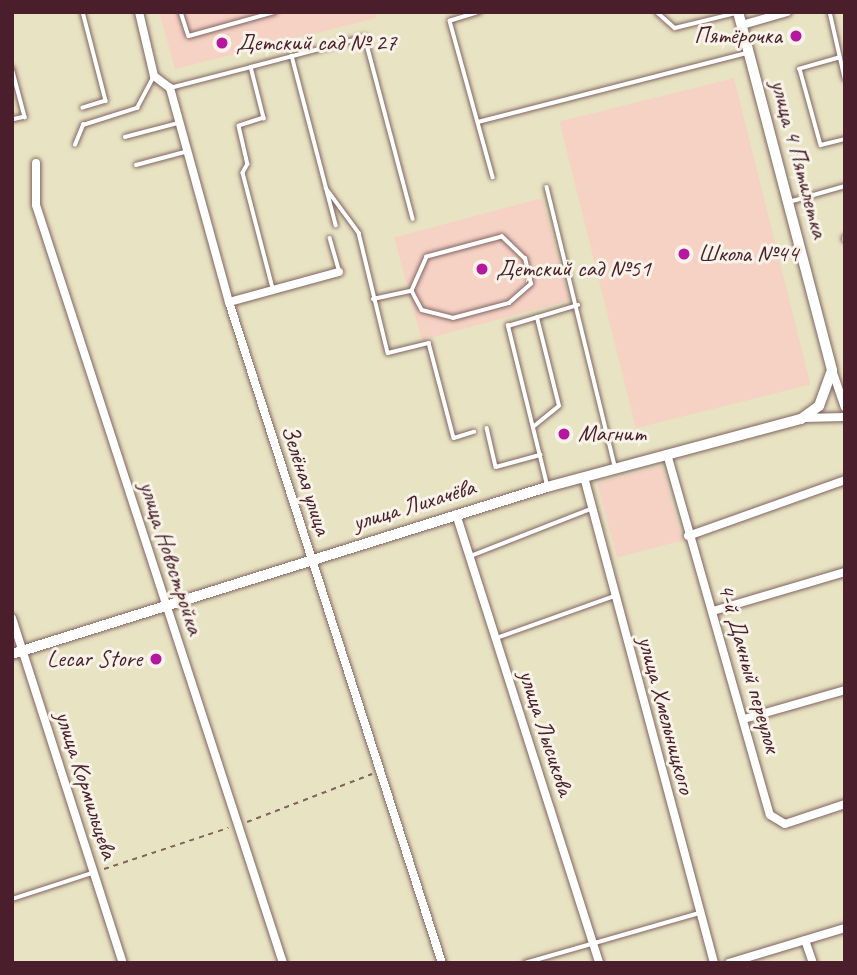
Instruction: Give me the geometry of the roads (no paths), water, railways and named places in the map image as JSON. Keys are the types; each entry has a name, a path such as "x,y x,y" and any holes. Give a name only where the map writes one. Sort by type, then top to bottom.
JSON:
{"main road":[{"name":"улица 4 Пятилетка","path":"738,13 832,370 825,398"},
{"name":"улица Лихачёва","path":"18,652 166,603 456,514 801,419 825,398"}],"street":[{"path":"139,12 154,76 170,88"},
{"path":"742,25 787,12"},
{"name":"Зелёная улица","path":"170,88 229,302 442,963"},
{"name":"улица Новостройка","path":"36,163 36,205 283,963"},
{"path":"229,302 339,272"},
{"path":"832,370 845,407"},
{"path":"801,419 845,417"},
{"name":"4-й Дачный переулок","path":"667,454 688,536 775,822 845,804"},
{"name":"улица Хмельницкого","path":"584,477 714,963"},
{"path":"688,536 845,481"},
{"name":"улица Лысикова","path":"456,514 599,963"},
{"path":"713,611 845,572"},
{"name":"улица Кормильцева","path":"12,618 18,652 124,963"},
{"path":"744,719 845,690"},
{"path":"729,963 845,928"},
{"path":"806,940 813,963"}],"lane":[{"path":"83,12 106,101 83,108"},
{"path":"181,12 189,36 275,12"},
{"path":"480,12 450,21 493,177"},
{"path":"657,12 675,28 738,13"},
{"path":"830,12 845,78"},
{"path":"170,88 365,37 413,219"},
{"path":"478,122 749,53"},
{"path":"292,56 336,225"},
{"path":"839,58 800,69 821,145 845,139"},
{"path":"251,67 264,118 239,126 248,164 243,173 273,290"},
{"path":"12,68 25,117 12,120"},
{"path":"75,145 83,125 137,108 154,76"},
{"path":"125,137 180,123"},
{"path":"136,165 187,151"},
{"path":"789,202 845,186"},
{"path":"547,187 616,468"},
{"path":"326,188 359,233 388,354 429,343 454,438 474,432"},
{"path":"502,237 525,259 531,284 509,303 453,318 422,310 412,291 427,257 502,237"},
{"path":"330,238 339,272"},
{"path":"373,299 412,291"},
{"path":"547,487 508,326 578,305"},
{"path":"533,427 559,406 537,318"},
{"path":"487,428 496,467 540,455"},
{"path":"469,556 592,509"},
{"path":"495,639 614,596"},
{"path":"12,899 94,872"},
{"path":"525,963 591,940 699,913"}],"place":[{"name":"Пятёрочка","path":"796,36"},
{"name":"Детский сад № 27","path":"222,43"},
{"name":"Школа №44","path":"684,254"},
{"name":"Детский сад №51","path":"482,269"},
{"name":"Магнит","path":"564,434"},
{"name":"Lecar Store","path":"156,659"}]}
